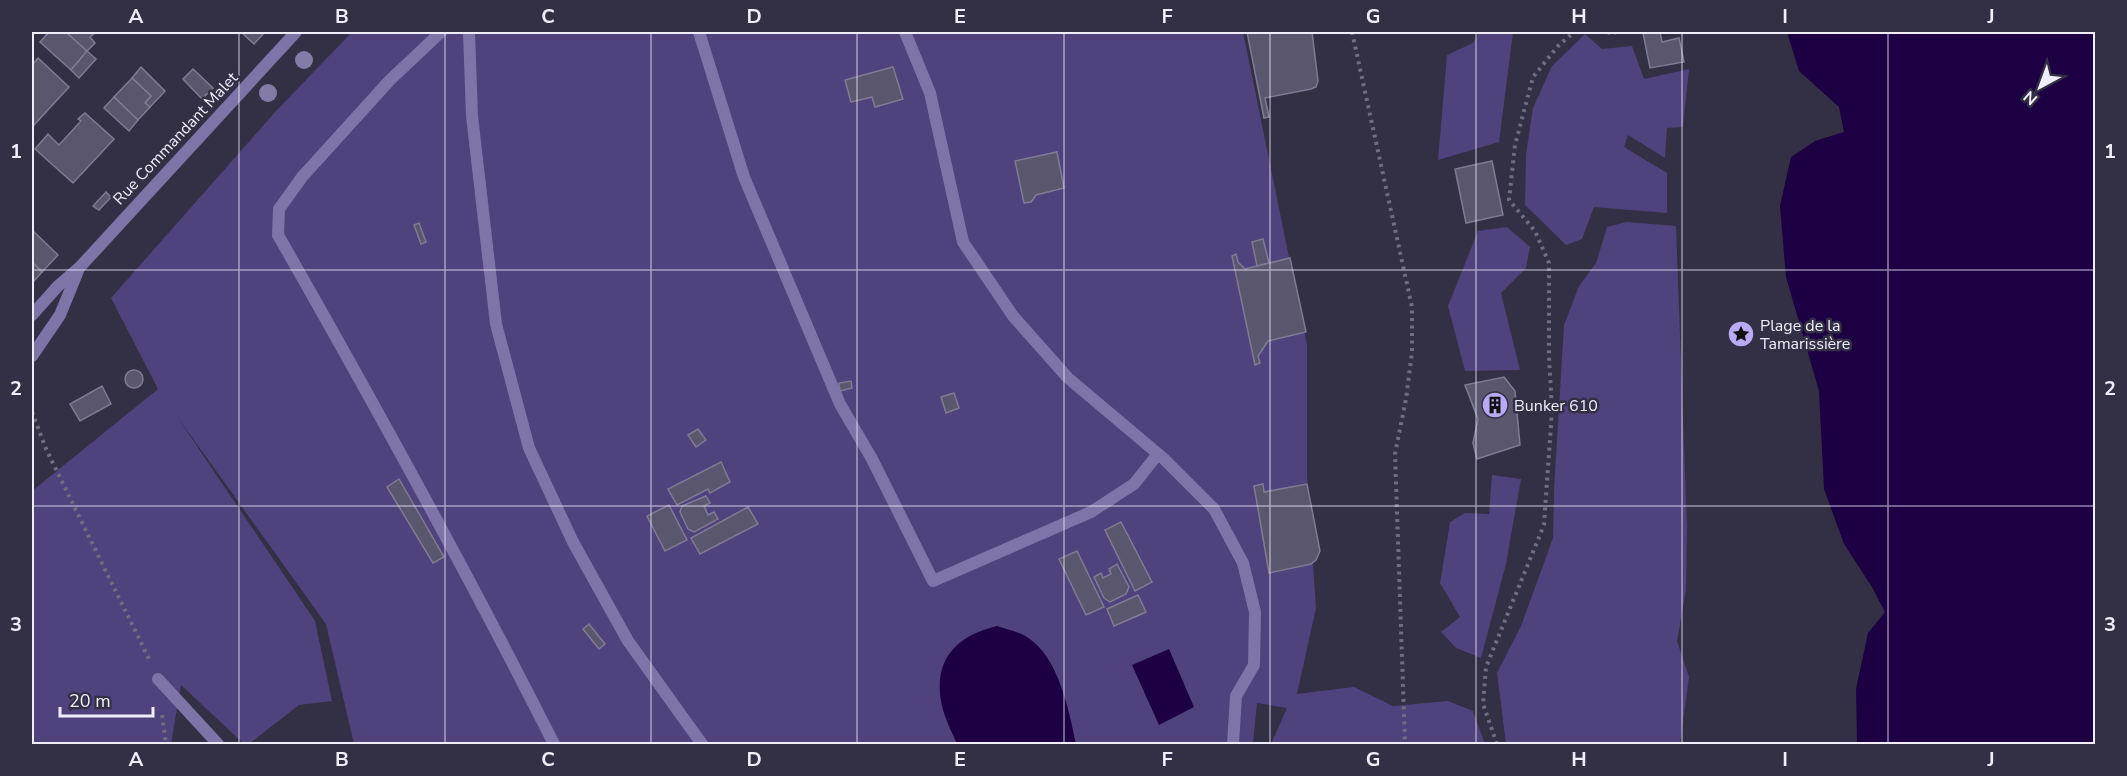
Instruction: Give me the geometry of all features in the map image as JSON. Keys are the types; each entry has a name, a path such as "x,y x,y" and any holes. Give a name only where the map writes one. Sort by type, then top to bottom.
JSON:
{"street":[{"name":"Rue Commandant Malet","path":"32,315 58,286 80,267 296,32"},
{"path":"441,32 390,80 302,177 279,209 278,236 394,441 495,628 554,744"},
{"path":"469,32 472,116 496,324 529,448 573,542 628,641 702,744"},
{"path":"699,32 744,177 840,404 872,459 933,581 1091,512 1134,484 1158,454"},
{"path":"905,32 930,93 963,242 1013,316 1068,378 1158,454 1214,509 1243,563 1255,612 1254,665 1236,696 1233,744"},
{"name":"Rue Commandant Malet","path":"32,356 60,315 80,267"},
{"path":"158,679 218,744"}],"path":[{"path":"1352,32 1412,307 1412,352 1406,399 1395,454 1405,744"},
{"path":"1497,744 1483,704 1486,667 1544,525 1552,410 1549,357 1549,263 1534,231 1509,200 1515,145 1533,77 1558,46 1574,32"},
{"path":"1607,32 1612,34 1616,32"},
{"path":"32,412 46,449 158,679 166,744"}],"shaded area":[{"path":"352,32 1243,32 1307,345 1307,477 1316,608 1297,694 1354,687 1393,706 1448,701 1473,711 1485,744 1271,744 1287,708 1257,703 1253,744 354,744 326,624 176,415 315,621 332,701 299,705 249,744 244,744 181,685 171,744 32,744 32,491 158,389 111,298 276,111"},
{"path":"1479,32 1513,32 1499,142 1438,160 1447,55 1473,43"},
{"path":"1787,32 2095,32 2095,744 1857,744 1856,689 1868,633 1885,612 1844,544 1824,489 1819,391 1786,277 1780,206 1791,157 1815,141 1844,132 1839,107 1799,71"},
{"path":"1585,34 1602,49 1632,46 1644,79 1689,69 1683,127 1667,128 1665,158 1628,135 1624,147 1667,173 1667,213 1594,207 1582,239 1566,245 1525,205 1526,154 1533,108 1552,66"},
{"path":"1626,222 1676,226 1687,527 1686,590 1677,641 1689,677 1680,744 1506,744 1497,673 1521,626 1553,538 1564,325 1579,286 1596,263 1607,227"},
{"path":"1507,227 1530,247 1526,268 1501,293 1520,370 1465,371 1448,306 1478,231"},
{"path":"1492,475 1521,479 1506,564 1481,658 1456,648 1441,632 1460,617 1440,583 1450,522 1465,513 1489,514"},
{"path":"997,626 1027,637 1047,658 1061,686 1076,744 957,744 942,706 940,676 944,664 950,653 969,636"},
{"path":"1169,649 1194,707 1159,725 1132,665"}],"building":[{"path":"49,32 66,32 87,51 71,70 40,42"},
{"path":"66,32 96,32 90,37 95,43 87,51"},
{"path":"241,32 265,32 254,44"},
{"path":"1247,32 1312,32 1318,81 1316,87 1265,98 1269,117 1264,118"},
{"path":"1660,32 1662,42 1679,38 1684,62 1650,68 1643,33"},
{"path":"87,51 96,59 79,78 71,70"},
{"path":"38,58 69,87 34,125 32,122 32,65"},
{"path":"141,67 165,91 150,107 145,103 151,96 132,78"},
{"path":"893,67 903,99 875,107 872,97 851,102 845,80"},
{"path":"193,69 213,88 202,99 183,79"},
{"path":"132,78 151,96 145,103 150,107 138,120 114,97"},
{"path":"114,97 138,120 129,131 104,108"},
{"path":"85,113 114,139 73,183 35,149 48,134 59,145 81,121 78,119"},
{"path":"1057,152 1064,188 1036,195 1031,202 1024,203 1015,161"},
{"path":"1492,161 1503,215 1466,223 1455,169"},
{"path":"106,192 111,197 99,210 93,206"},
{"path":"419,223 426,242 421,244 414,225"},
{"path":"32,230 58,255 42,272 32,262"},
{"path":"1263,239 1269,263 1257,266 1252,242"},
{"path":"1236,254 1238,262 1245,269 1290,258 1306,332 1268,341 1258,356 1260,363 1255,365 1232,256"},
{"path":"32,262 42,272 32,283"},
{"path":"134,370 140,373 143,379 140,385 134,388 128,385 125,379 128,373"},
{"name":"Bunker 610","path":"1504,377 1515,391 1520,445 1477,459 1473,443 1478,419 1465,385"},
{"path":"851,381 852,388 840,391 839,383"},
{"path":"102,386 111,404 80,421 70,404"},
{"path":"954,393 959,408 946,413 941,397"},
{"path":"698,429 706,440 696,447 688,435"},
{"path":"721,462 730,482 710,493 708,489 677,505 668,489"},
{"path":"399,479 444,557 433,563 387,487"},
{"path":"1263,484 1264,492 1307,484 1320,551 1316,560 1311,564 1269,573 1254,486"},
{"path":"706,496 710,503 704,506 708,515 714,512 718,519 694,532 688,529 680,512 682,506"},
{"path":"669,505 687,540 665,551 647,516"},
{"path":"748,507 758,524 700,554 691,538"},
{"path":"1121,522 1152,582 1135,591 1105,530"},
{"path":"1077,551 1104,607 1086,615 1059,559"},
{"path":"1117,564 1129,587 1126,594 1110,602 1104,598 1094,577 1101,573 1103,578 1111,574 1109,569"},
{"path":"1138,595 1146,612 1114,626 1107,609"},
{"path":"589,624 605,644 599,649 583,629"}],"place":[{"name":"Plage de la Tamarissière","path":"1741,334"},
{"name":"Bunker 610","path":"1495,405"}]}
